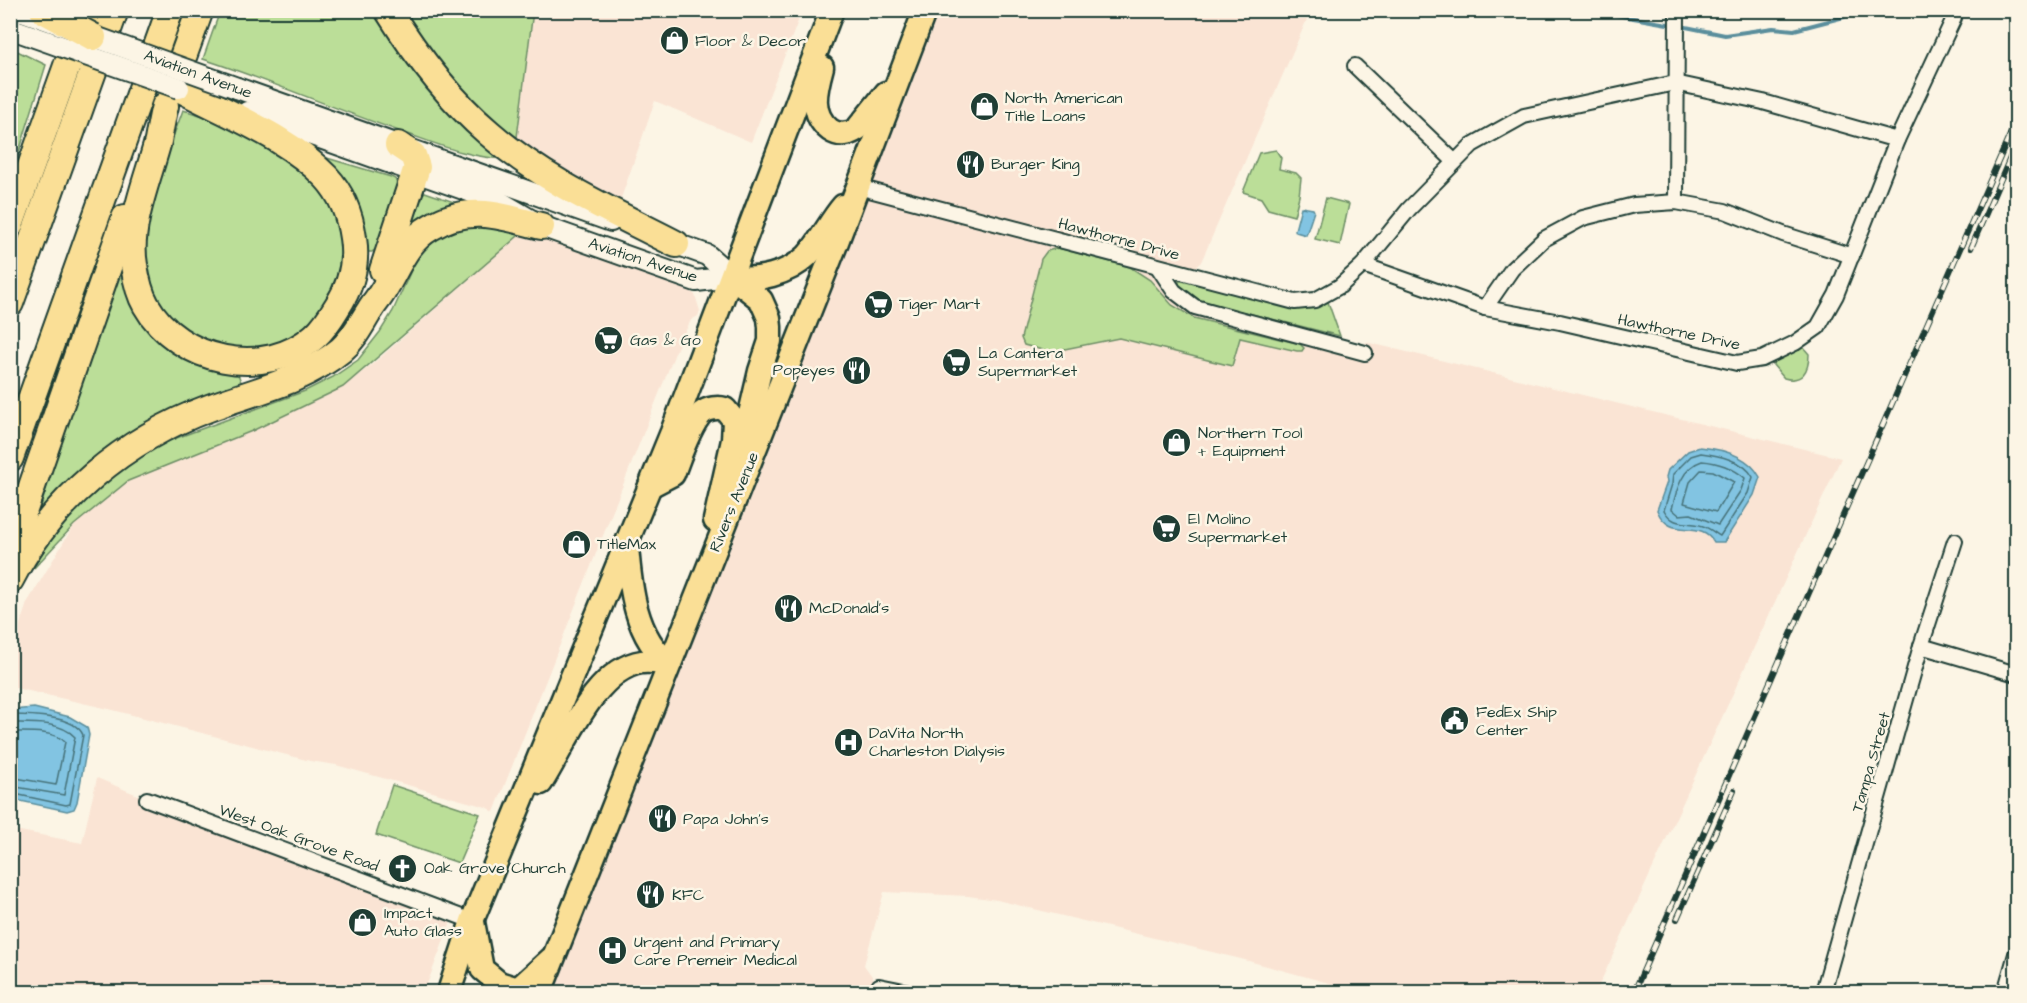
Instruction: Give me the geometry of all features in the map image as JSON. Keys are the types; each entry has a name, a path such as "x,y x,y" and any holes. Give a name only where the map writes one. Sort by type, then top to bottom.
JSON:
{"highway":[{"path":"43,10 93,37"},
{"path":"10,303 115,10"},
{"path":"10,458 170,10"},
{"path":"10,550 172,97 200,10"},
{"path":"388,10 427,68 489,134 569,189 676,244"},
{"path":"10,225 86,11"},
{"path":"172,97 228,110 283,142 327,178 335,188 350,220 354,244 354,271 344,297 330,319 315,336 295,349 254,362 233,361 194,351 167,330 146,304 138,283 132,251 135,230 172,97"},
{"path":"370,310 416,173 416,160 413,155 398,145"},
{"path":"10,580 51,519 89,479 111,460 156,432 186,417 207,408 275,387 308,372 343,349 356,334 384,290 402,254 431,227 468,213 487,213 541,226"}],"main road":[{"path":"834,10 816,89 818,116 827,128 835,133 843,134 857,129 870,116 903,70"},
{"path":"449,993 472,921 627,544 834,10"},
{"name":"Rivers Avenue","path":"540,993 858,187 925,10"},
{"path":"732,277 758,278 786,270 794,265 807,255 858,187"},
{"path":"726,523 760,371 770,341 769,318 761,300 732,277"},
{"path":"650,486 673,474 683,446 701,414 715,408 729,412 734,420 733,440 698,591"},
{"path":"627,544 636,609 651,644 660,656 670,663"},
{"path":"508,831 545,777 590,698 611,677 631,665 644,662 670,663"},
{"path":"472,921 482,969 499,983 518,989 555,956"}],"street":[{"path":"1676,202 1677,11"},
{"name":"Hawthorne Drive","path":"1363,265 1485,308 1560,322 1737,363 1762,359 1795,343 1818,327 1836,294 1897,140 1954,18"},
{"name":"Aviation Avenue","path":"14,22 93,37 398,145 707,255 732,277"},
{"name":"Aviation Avenue","path":"14,22 172,97"},
{"path":"1355,66 1455,162"},
{"name":"Hawthorne Drive","path":"858,187 1295,302 1315,300 1340,286 1363,265 1409,209 1472,145 1524,116 1676,83 1763,102 1897,140"},
{"name":"Aviation Avenue","path":"228,110 500,202 541,226 696,281 732,277"},
{"path":"1485,308 1512,269 1544,239 1582,218 1634,205 1676,202 1725,211 1783,234 1852,256"},
{"path":"1158,267 1174,291 1195,307 1365,353"},
{"name":"Tampa Street","path":"1823,993 1921,646 1955,541"},
{"path":"1921,646 2016,674"},
{"name":"West Oak Grove Road","path":"147,799 472,921"},
{"path":"2005,993 2016,954"},
{"path":"878,989 909,993"}],"shaded area":[{"path":"1241,10 1308,17 1201,262 1187,274 1159,267 1195,307 1365,353 1366,342 1841,458 1596,992 1362,992 1241,959 997,900 968,896 884,892 864,965 879,986 877,992 551,992 938,11"},
{"path":"533,11 802,11 751,142 655,101 619,204 516,145"},
{"path":"525,230 688,289 695,295 700,311 698,316 691,320 677,348 494,812 486,807 336,765 310,761 109,709 11,687 11,652 27,603 74,525 128,481 252,431 343,387 375,362"},
{"path":"97,778 147,799 454,914 424,992 11,992 10,829 82,843"}],"green space":[{"path":"220,11 378,11 505,159 469,154 446,147 203,59"},
{"path":"402,11 533,11 516,145 434,61"},
{"path":"11,48 46,65 11,178"},
{"path":"183,110 236,127 264,143 314,181 328,198 338,219 343,240 343,262 339,282 330,301 316,318 299,332 279,343 246,351 227,350 212,345 178,325 161,307 154,295 144,257 145,231 156,185"},
{"path":"1276,150 1281,158 1279,169 1296,173 1301,178 1294,216 1268,209 1261,198 1243,192 1259,153"},
{"path":"327,158 395,179 398,186 377,248 372,252 363,252 326,162"},
{"path":"425,192 454,202 456,207 404,238 419,194 422,195"},
{"path":"1326,198 1349,204 1340,245 1315,239"},
{"path":"471,222 525,230 343,387 252,431 128,481 74,525 34,568 44,548 75,508 121,465 171,440 305,391 333,377 358,360 393,311 417,257 430,239"},
{"path":"1058,248 1130,267 1150,280 1172,305 1194,318 1300,344 1304,348 1302,351 1297,351 1240,338 1232,366 1119,338 1050,352 1024,345 1021,338 1041,259 1047,251"},
{"path":"120,266 125,268 135,305 236,369 243,387 39,514 57,449"},
{"path":"1183,280 1286,304 1327,299 1340,336 1203,302 1179,285 1179,281"},
{"path":"1803,347 1809,354 1806,370 1796,379 1784,378 1773,365 1774,360"},
{"path":"392,785 480,814 459,863 376,835"}],"water":[{"path":"1301,207 1314,211 1306,235 1295,230"},
{"path":"1700,447 1742,459 1760,477 1754,495 1724,542 1714,542 1701,531 1669,525 1657,510 1667,482 1668,470 1688,451"},
{"path":"34,708 70,717 87,727 89,735 74,809 67,811 11,799 12,710"}],"waterway":[{"path":"1588,10 1673,25"},
{"path":"1681,26 1725,35 1773,28 1794,30 1844,17 1859,10"}],"railway":[{"path":"1634,992 2016,121"},
{"path":"1971,248 2016,144"},
{"path":"1677,919 1734,790"}],"place":[{"name":"Floor & Decor","path":"674,41"},
{"name":"North American Title Loans","path":"984,107"},
{"name":"Burger King","path":"970,164"},
{"name":"Tiger Mart","path":"878,304"},
{"name":"Gas & Go","path":"609,340"},
{"name":"La Cantera Supermarket","path":"957,362"},
{"name":"Popeyes","path":"856,370"},
{"name":"Northern Tool + Equipment","path":"1177,442"},
{"name":"El Molino Supermarket","path":"1167,528"},
{"name":"TitleMax","path":"576,544"},
{"name":"McDonald's","path":"788,608"},
{"name":"FedEx Ship Center","path":"1455,721"},
{"name":"DaVita North Charleston Dialysis","path":"848,742"},
{"name":"Papa John's","path":"662,819"},
{"name":"Oak Grove Church","path":"403,868"},
{"name":"KFC","path":"651,895"},
{"name":"Impact Auto Glass","path":"363,922"},
{"name":"Urgent and Primary Care Premeir Medical","path":"613,951"}]}
